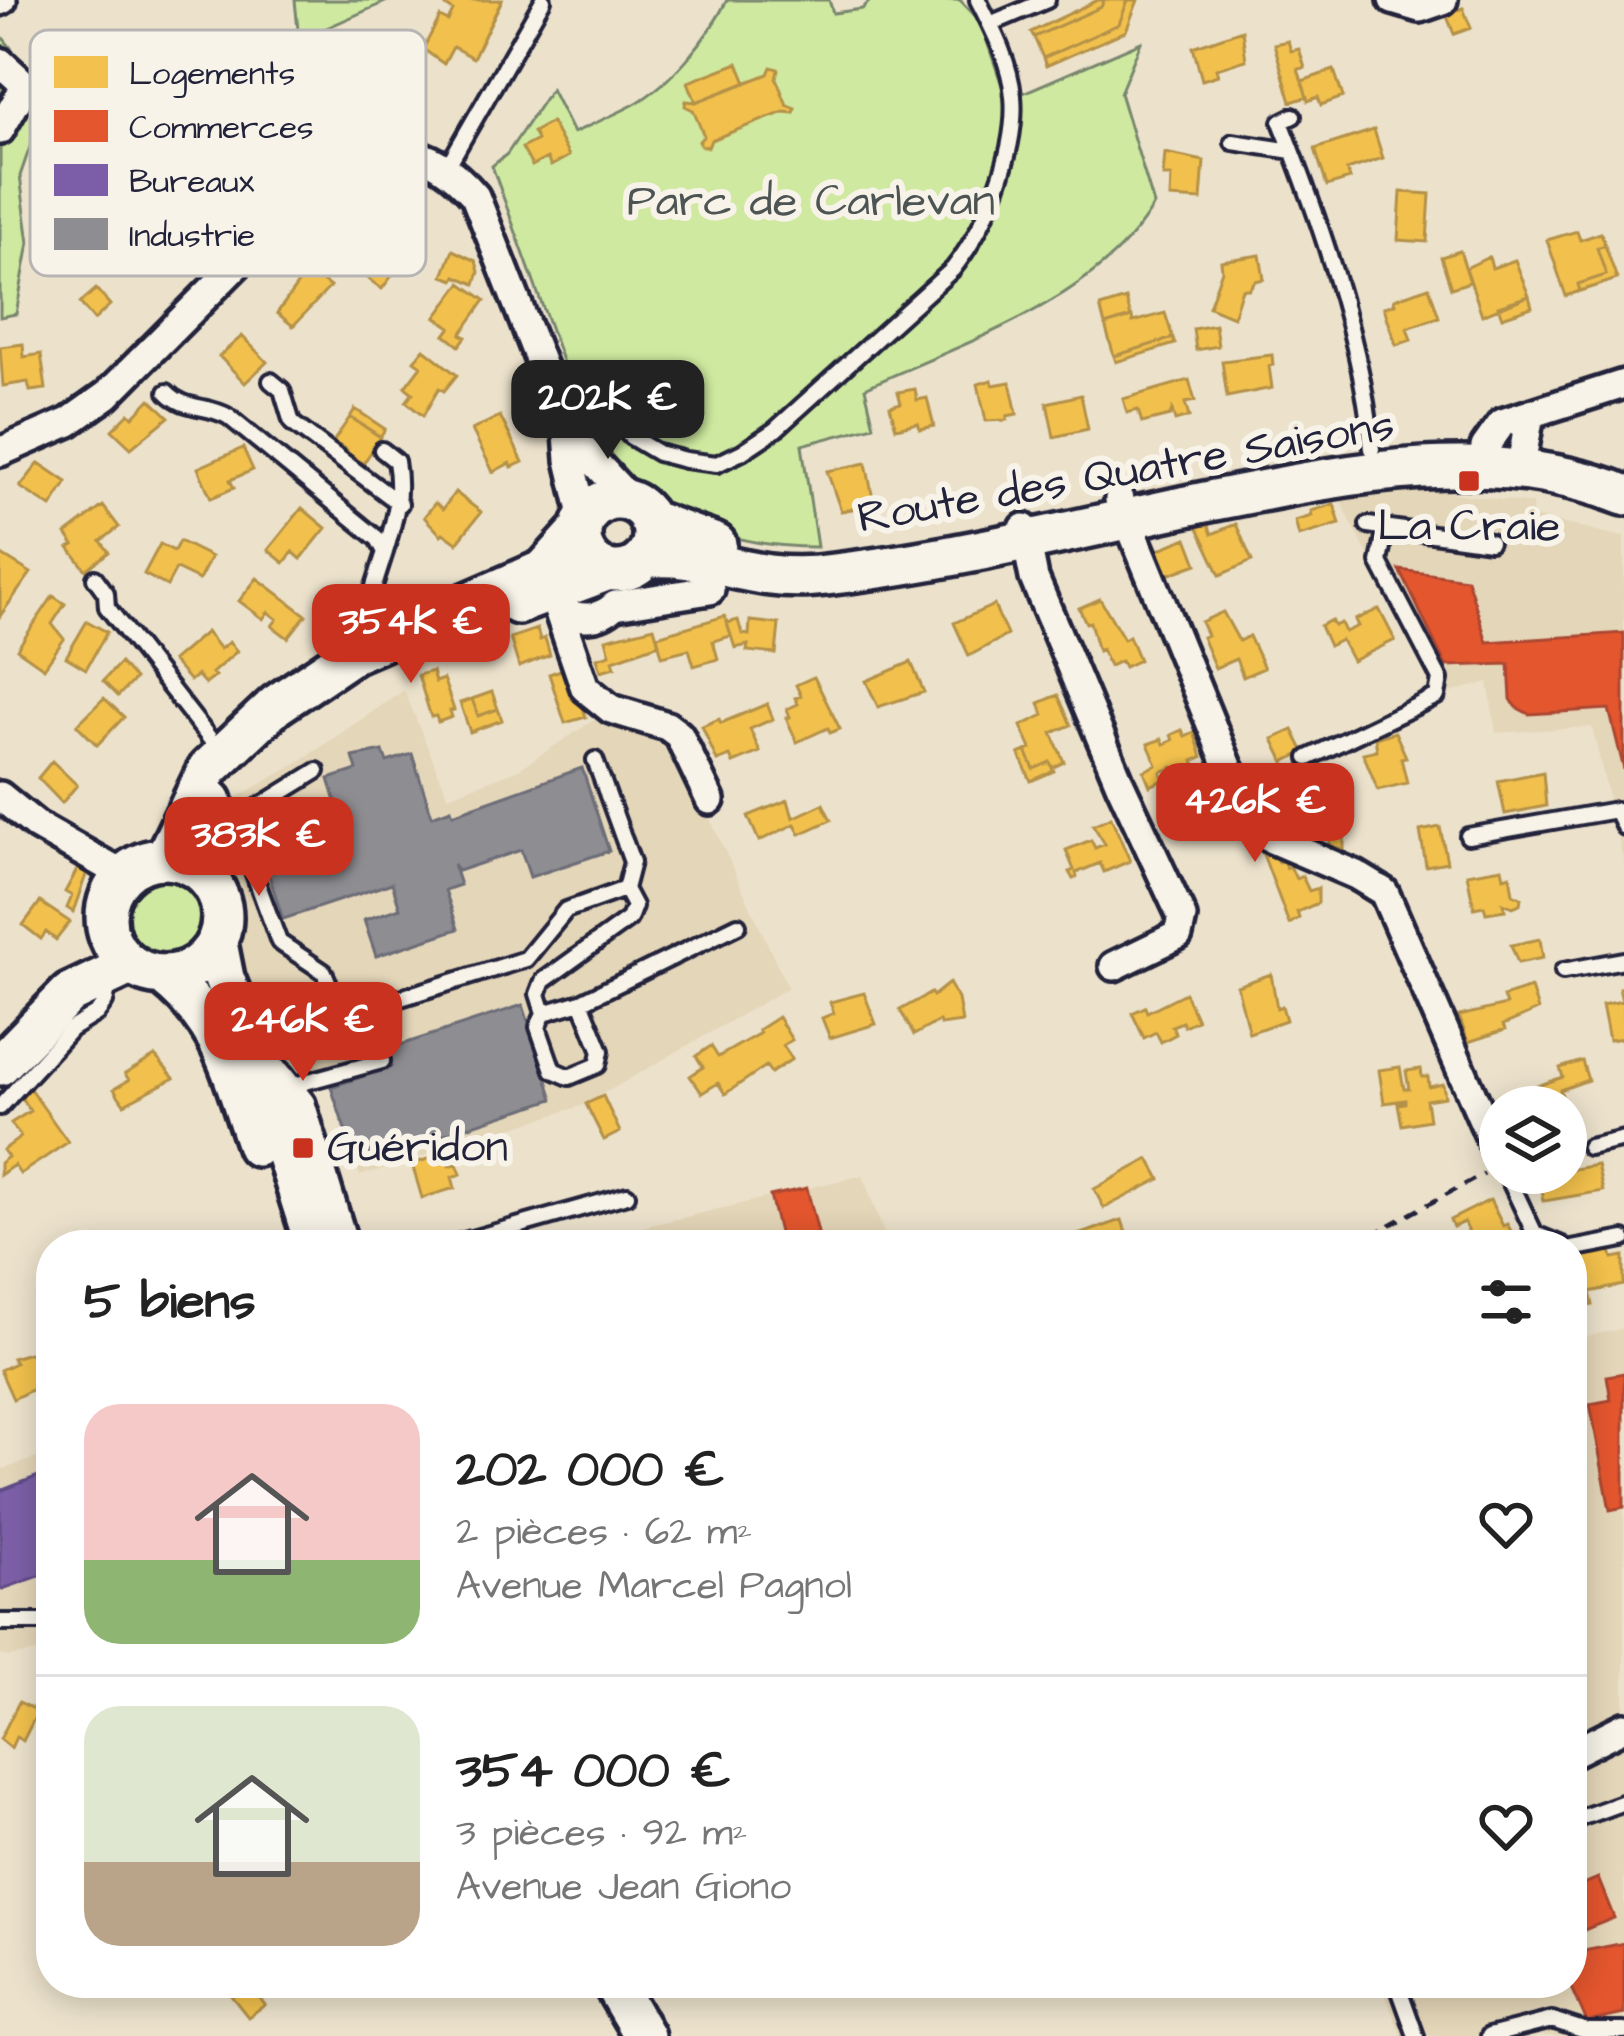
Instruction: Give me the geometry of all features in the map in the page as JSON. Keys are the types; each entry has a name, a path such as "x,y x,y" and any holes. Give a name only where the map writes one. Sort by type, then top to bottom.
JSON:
{"main road":[{"name":"Route des Quatre Saisons","path":"633,537 722,546 766,556 799,556 1024,532 1372,449 1497,456 1624,476"},
{"name":"Route des Quatre Saisons","path":"1122,508 1497,456 1624,495"},
{"path":"165,858 208,769 221,753 276,705 353,652 544,570 598,503 609,500 633,537"},
{"path":"582,524 584,550 598,566 633,537"},
{"path":"309,1230 253,1049 224,978 217,944 222,906 203,873 200,834 207,809 245,758 289,720 360,671 412,643 556,603 633,537"},
{"path":"203,873 179,860 148,860 120,878 106,910 106,928 111,943 135,971 188,995 218,1034 307,1230"},
{"path":"0,1041 88,954 106,928"},
{"path":"0,1065 69,994 135,971 195,967 217,944"},
{"path":"622,1998 644,2036"},
{"path":"648,1998 670,2036"}],"street":[{"path":"1393,0 1420,8 1443,0"},
{"path":"0,62 23,89 0,130"},
{"path":"426,157 447,167 475,196 568,433 633,537"},
{"path":"0,452 69,422 107,395 225,276"},
{"path":"1497,456 1530,415 1624,384"},
{"path":"568,433 582,524"},
{"path":"1122,508 1228,766 1258,825 1283,845 1356,874 1384,892 1479,1113"},
{"path":"1024,532 1034,578 1182,917 1178,934 1114,966"},
{"path":"556,603 591,618 616,605 710,590"},
{"path":"556,603 585,688 611,709 667,726 679,735 710,800"},
{"path":"0,796 37,826 120,878"},
{"path":"253,1049 301,1104 312,1230"},
{"path":"1587,1745 1624,1726"}],"lane":[{"path":"447,167 543,0"},
{"path":"556,406 589,394 631,437 658,453 717,464 775,430 953,269 988,214 1011,131 1008,70 977,0"},
{"path":"990,24 1047,0"},
{"path":"1294,116 1281,122 1351,337 1368,405 1372,449"},
{"path":"1233,142 1292,151"},
{"path":"271,381 282,391 292,423 400,504"},
{"path":"167,392 176,402 218,410 229,417 379,539 385,552"},
{"path":"353,652 400,504 396,460 382,450"},
{"path":"1368,525 1490,542"},
{"path":"1308,758 1437,696 1440,679 1379,562 1386,527"},
{"path":"95,578 106,593 107,607 221,753"},
{"path":"580,1003 602,1051 598,1065 569,1077 553,1070 538,1028 544,1012 538,994 543,981 629,919 634,906 625,889 632,862 595,760"},
{"path":"317,771 252,812 241,836 278,942 324,972 337,1004"},
{"path":"1468,836 1616,810 1624,827"},
{"path":"253,1049 355,998 391,1001 526,959 566,910 625,889"},
{"path":"544,1012 580,1003 738,925"},
{"path":"1563,971 1624,959"},
{"path":"0,1107 71,1029 98,1013 135,971"},
{"path":"287,1087 382,1061"},
{"path":"1589,1147 1624,1139"},
{"path":"1516,1194 1533,1230"},
{"path":"503,1230 627,1195"},
{"path":"1587,1248 1624,1239"},
{"path":"0,1622 36,1622"},
{"path":"1587,1816 1624,1802"},
{"path":"1402,1998 1416,2036"},
{"path":"1489,2036 1552,2020 1586,2031 1624,2032"}],"path":[{"path":"1380,1230 1479,1174"}],"shaded area":[{"path":"1418,488 1532,504 1533,517 1624,537 1624,863 1592,727 1496,733 1488,682 1450,693 1447,685 1436,689 1336,492"},
{"path":"404,690 448,796 519,769 605,713 673,738 788,988 584,1105 360,1176 326,1070 304,1069 298,1050 303,1034 296,1015 280,1004 268,1009 247,991 235,952 242,919 239,900 219,857 216,834 231,801 296,764"},
{"path":"863,1175 883,1230 630,1230"},
{"path":"1624,1328 1624,2036 1402,2036 1386,1998 1587,1998 1587,1337"},
{"path":"36,1458 36,1652 9,1657 0,1655 0,1470"}],"green space":[{"path":"295,0 390,0 322,30 298,30"},
{"name":"Parc de Carlevan","path":"727,0 829,0 833,13 862,9 871,0 960,0 980,21 1007,100 1141,42 1120,93 1154,205 1129,239 1064,293 984,336 865,388 874,426 802,445 817,547 744,540 710,531 650,499 624,477 582,416 492,166 507,154 551,89 573,133 647,96 687,59"},
{"path":"0,34 30,72 30,147 20,176 29,243 16,314 0,317"},
{"path":"165,881 191,892 202,918 191,944 165,955 139,944 128,918 139,892"}],"building: Logements":[{"path":"449,0 502,0 473,58 453,47 444,64 426,51 440,17 448,21 453,11 446,6"},
{"path":"1104,0 1101,7 1034,37 1031,32"},
{"path":"1104,0 1128,0 1119,24 1043,58 1034,37 1101,7"},
{"path":"1128,0 1138,0 1126,31 1046,66 1043,58 1119,24"},
{"path":"1463,8 1471,28 1454,34 1446,14"},
{"path":"1242,30 1246,60 1216,69 1218,75 1202,80 1193,47"},
{"path":"1288,41 1291,51 1299,49 1305,68 1298,69 1307,97 1291,102 1274,44"},
{"path":"738,63 746,83 696,102 688,82"},
{"path":"771,67 778,69 776,78 794,113 784,112 701,146 704,136 686,101 696,102 768,74"},
{"path":"1334,70 1343,97 1321,105 1318,97 1308,101 1302,81"},
{"path":"551,122 569,156 551,166 547,158 532,166 522,148 537,140 533,132"},
{"path":"1374,130 1383,158 1347,170 1350,179 1327,186 1315,149"},
{"path":"1165,153 1204,161 1201,200 1170,198 1171,176 1163,176"},
{"path":"1401,192 1430,194 1427,242 1398,240"},
{"path":"1577,231 1580,240 1601,233 1605,245 1597,248 1606,275 1578,284 1580,291 1566,296 1547,240"},
{"path":"1605,245 1617,279 1580,291 1578,284 1606,275 1597,248"},
{"path":"453,250 476,261 475,284 443,276"},
{"path":"1460,251 1470,282 1451,288 1441,257"},
{"path":"1260,255 1264,279 1242,289 1233,317 1209,307 1221,261"},
{"path":"1489,257 1492,268 1515,260 1529,296 1482,315 1466,268"},
{"path":"304,276 316,276 330,287 293,326 277,313"},
{"path":"364,276 392,276 382,289"},
{"path":"461,283 485,300 461,334 466,337 459,346 445,335 451,327 436,317"},
{"path":"1429,287 1439,317 1407,328 1411,340 1396,345 1384,307"},
{"path":"96,289 110,305 94,320 80,303"},
{"path":"1529,296 1532,307 1502,317 1498,306"},
{"path":"1126,299 1131,317 1105,325 1100,307"},
{"path":"1165,313 1173,338 1114,356 1105,325"},
{"path":"1215,325 1218,346 1196,350 1193,329"},
{"path":"242,336 267,362 245,383 219,356"},
{"path":"1173,338 1175,344 1116,362 1114,356"},
{"path":"23,344 24,357 41,354 46,389 30,391 28,382 3,386 0,347"},
{"path":"424,349 457,375 444,391 439,388 423,416 406,402 413,393 405,387 421,366 414,361"},
{"path":"1272,355 1272,388 1227,397 1222,361"},
{"path":"992,380 993,385 1010,382 1017,414 1007,420 986,421 978,384"},
{"path":"1189,380 1195,401 1185,403 1189,417 1175,421 1172,410 1170,416 1142,423 1138,410 1127,413 1123,399"},
{"path":"915,389 917,400 927,398 934,426 920,429 918,423 896,428 890,406 901,403 898,392"},
{"path":"1081,395 1088,429 1054,437 1047,403"},
{"path":"150,399 169,417 131,448 112,430"},
{"path":"355,409 385,429 380,437 350,417"},
{"path":"500,416 523,462 493,472 472,430"},
{"path":"350,417 381,437 361,467 333,442"},
{"path":"243,448 253,470 230,480 234,488 211,498 198,468"},
{"path":"39,463 67,482 51,507 20,487"},
{"path":"866,463 875,509 841,511 827,471"},
{"path":"455,492 481,512 457,543 441,535 424,517 435,503 443,509"},
{"path":"1334,504 1340,524 1299,536 1295,521"},
{"path":"103,506 119,527 101,541 109,552 86,570 69,548 74,545 66,534"},
{"path":"302,508 326,528 301,559 293,552 284,563 268,550"},
{"path":"1203,512 1212,534 1236,524 1252,561 1220,575 1192,515"},
{"path":"1187,538 1197,564 1167,575 1157,550"},
{"path":"179,541 211,557 199,580 176,569 167,586 144,574 160,544 174,551"},
{"path":"0,554 31,573 0,616"},
{"path":"257,578 306,615 288,638 272,626 277,619 268,612 263,619 239,601"},
{"path":"53,596 65,604 52,624 64,639 44,668 17,649"},
{"path":"1100,599 1124,639 1129,636 1139,660 1124,667 1121,661 1109,666 1102,649 1098,651 1090,622 1086,623 1079,608"},
{"path":"994,605 1007,635 969,656 954,623"},
{"path":"1379,609 1395,640 1352,661 1341,640 1329,646 1320,626 1331,620 1334,626 1341,623 1345,632 1358,626 1355,620"},
{"path":"1223,612 1239,641 1249,636 1264,668 1243,677 1236,659 1215,668 1201,622"},
{"path":"725,616 731,636 713,641 718,659 694,666 689,649 662,656 657,636"},
{"path":"738,620 742,634 749,635 750,621 779,624 776,654 747,651 748,645 735,648 727,623"},
{"path":"87,621 107,632 86,669 66,657"},
{"path":"654,627 659,644 613,660 615,667 601,671 597,658 610,654 606,639"},
{"path":"537,629 550,655 519,667 510,638"},
{"path":"206,632 220,649 229,642 237,651 205,684 197,675 190,681 172,661"},
{"path":"911,662 924,692 878,707 866,681"},
{"path":"120,663 135,679 118,696 103,681"},
{"path":"570,667 586,717 565,723 549,674"},
{"path":"432,671 435,682 443,679 454,710 452,717 438,722 436,716 431,717 418,675"},
{"path":"814,677 840,729 830,733 828,728 797,742 787,709 798,704 795,698 801,696 796,685"},
{"path":"492,692 498,709 478,716 472,699"},
{"path":"1058,695 1071,725 1052,733 1064,762 1034,769 1021,726 1044,715 1039,703"},
{"path":"104,698 124,717 97,745 77,725"},
{"path":"472,699 478,716 498,709 502,720 470,732 460,703"},
{"path":"767,704 773,719 750,729 760,752 733,763 730,756 717,761 702,726"},
{"path":"1182,730 1185,736 1194,732 1202,757 1193,761 1196,767 1176,775 1173,767 1161,772 1164,780 1150,786 1144,771 1157,765 1148,744 1162,739 1164,744"},
{"path":"1293,730 1304,752 1284,762 1273,739"},
{"path":"1395,732 1406,757 1401,758 1407,783 1378,790 1363,753 1377,750 1375,738"},
{"path":"1026,751 1034,769 1050,762 1054,771 1031,781 1019,754"},
{"path":"52,761 77,785 62,803 38,778"},
{"path":"1543,772 1546,806 1505,814 1498,781"},
{"path":"1341,797 1351,832 1344,833 1344,849 1330,846 1328,836 1313,839 1311,830 1301,832 1296,810"},
{"path":"788,800 793,818 823,804 831,820 800,834 795,824 759,841 748,816"},
{"path":"1111,817 1130,861 1104,872 1100,863 1076,873 1073,879 1066,850 1091,840 1095,848 1105,844 1093,825"},
{"path":"1440,827 1447,862 1426,866 1420,831"},
{"path":"1269,845 1296,879 1302,876 1309,891 1318,888 1318,903 1297,912 1299,918 1289,924 1261,849"},
{"path":"78,868 87,872 73,912 67,908 72,896 65,892"},
{"path":"1502,868 1504,877 1510,875 1520,904 1503,903 1505,910 1486,913 1484,906 1474,908 1467,874"},
{"path":"40,902 70,922 56,940 46,932 41,939 23,925"},
{"path":"1540,939 1543,958 1518,963 1511,945"},
{"path":"1271,974 1277,1008 1282,1006 1286,1020 1249,1033 1237,986"},
{"path":"949,983 962,1022 940,1025 939,1021 914,1035 900,1010 933,996"},
{"path":"1624,987 1624,1038 1609,1040 1602,1005 1622,1001 1619,988"},
{"path":"1531,988 1538,1010 1503,1025 1505,1030 1468,1042 1459,1016 1506,1005 1503,997"},
{"path":"864,993 876,1024 830,1038 822,1018 834,1013 830,1002"},
{"path":"1185,993 1197,1020 1172,1026 1176,1034 1161,1042 1156,1032 1144,1038 1132,1013 1145,1007 1147,1012"},
{"path":"778,1017 792,1040 783,1045 792,1059 771,1073 766,1066 725,1094 718,1083 702,1093 690,1076 703,1067 696,1056 711,1046 718,1057"},
{"path":"155,1056 174,1078 124,1104 114,1089 129,1080 125,1074"},
{"path":"1582,1061 1588,1080 1571,1086 1537,1086 1563,1077 1560,1068"},
{"path":"1400,1067 1404,1089 1409,1089 1406,1071 1421,1069 1429,1087 1443,1084 1445,1097 1426,1100 1429,1120 1402,1125 1398,1104 1405,1100 1384,1103 1379,1070"},
{"path":"28,1086 68,1142 20,1174 14,1165 0,1175 0,1163 8,1157 3,1150 21,1137 11,1123 30,1111 18,1093"},
{"path":"603,1096 620,1132 604,1140 586,1104"},
{"path":"450,1152 446,1157 449,1166 457,1164 461,1174 452,1177 455,1188 422,1198 412,1164"},
{"path":"1149,1159 1160,1179 1104,1208 1094,1189"},
{"path":"1597,1165 1603,1191 1587,1194 1587,1167"},
{"path":"1543,1194 1585,1194 1544,1201"},
{"path":"1490,1200 1503,1226 1507,1224 1510,1230 1468,1230 1464,1222 1453,1227 1450,1220"},
{"path":"1122,1220 1125,1230 1093,1230"},
{"path":"1611,1251 1613,1258 1624,1256 1624,1285 1590,1292 1593,1305 1587,1306 1587,1255"},
{"path":"36,1351 36,1388 13,1399 0,1370 15,1363 12,1358"},
{"path":"19,1702 36,1710 23,1741 16,1737 11,1748 0,1739"},
{"path":"233,1998 260,1998 265,2005 248,2017"}],"building: Commerces":[{"path":"1400,570 1467,579 1487,642 1624,633 1624,770 1609,709 1529,714 1511,699 1509,664 1446,666"},
{"path":"807,1188 817,1230 778,1230 770,1196"},
{"path":"1624,1373 1624,1507 1610,1510 1590,1404 1611,1400 1607,1376"},
{"path":"1598,1878 1614,1918 1587,1929 1587,1883"},
{"path":"1624,1943 1624,2014 1587,2022 1577,1998 1587,1998 1587,1950"}],"building: Bureaux":[{"path":"36,1477 36,1577 0,1590 0,1491"}],"building: Industrie":[{"path":"383,751 387,762 412,754 432,816 451,809 453,814 582,768 609,851 530,877 521,850 458,871 453,864 460,885 445,890 458,929 376,956 364,920 400,908 392,883 283,919 257,838 274,832 271,823 287,818 290,827 339,811 329,779 357,770 353,757"},
{"path":"523,1005 553,1099 356,1163 331,1087 391,1067 385,1050"},
{"path":"367,1015 375,1040 323,1054 320,1044 330,1041 326,1028"}],"place":[{"name":"La Craie","path":"1469,481"},
{"name":"Guéridon","path":"303,1148"}]}
